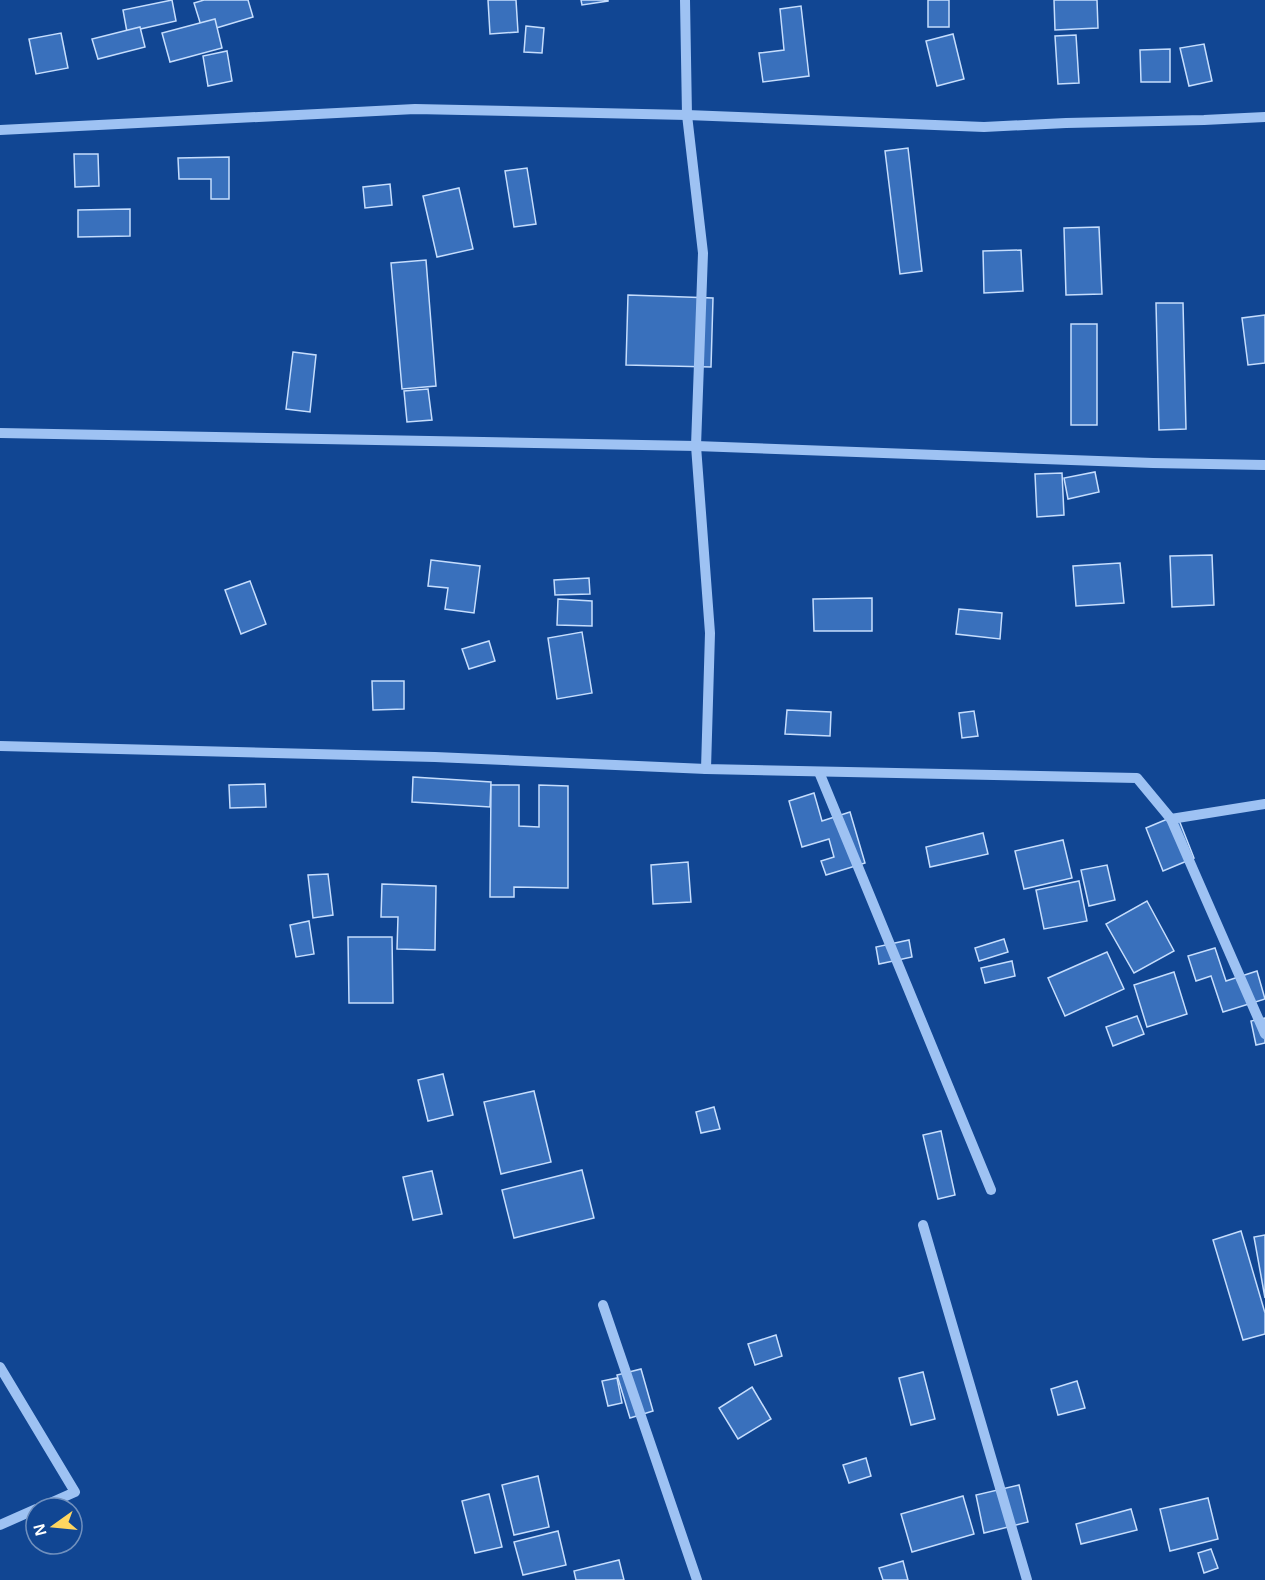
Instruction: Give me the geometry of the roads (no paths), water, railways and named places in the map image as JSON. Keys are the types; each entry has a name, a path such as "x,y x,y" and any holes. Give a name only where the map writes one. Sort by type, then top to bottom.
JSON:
{"street":[{"path":"685,0 687,115 703,253 696,446 710,633 706,769"},
{"path":"0,130 415,109 687,115 984,127 1265,117"},
{"path":"0,433 696,446 1265,465"},
{"path":"0,746 435,758 706,769 1137,778 1171,819 1265,1034"},
{"path":"819,772 991,1190"},
{"path":"1171,819 1265,804"},
{"path":"923,1225 1027,1580"},
{"path":"603,1305 698,1580"},
{"path":"0,1367 75,1492 66,1496"},
{"path":"0,1525 24,1515"}]}
